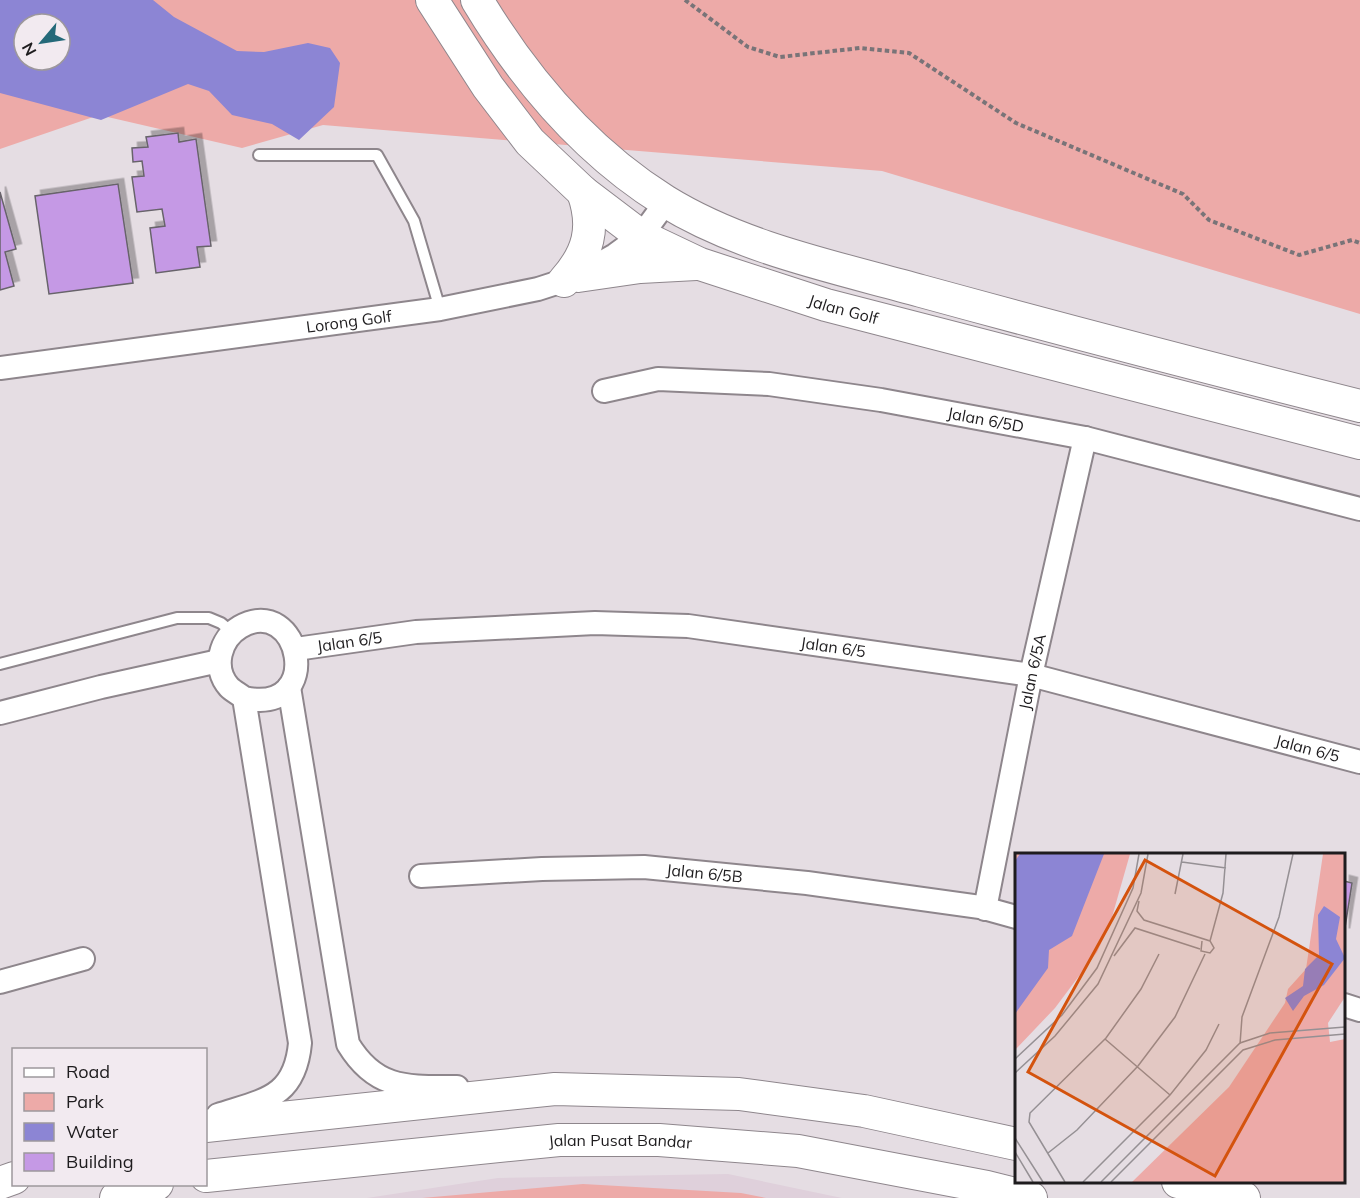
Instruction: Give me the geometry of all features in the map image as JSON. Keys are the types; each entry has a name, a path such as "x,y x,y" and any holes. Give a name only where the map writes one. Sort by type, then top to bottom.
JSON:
{"street":[{"name":"Jalan Golf","path":"432,0 449,29 509,116 549,161 584,192 641,236 700,264 826,305 1360,443"},
{"path":"477,0 530,76 577,132 621,170 666,202 726,231 799,257 1087,337 1360,406"},
{"path":"571,279 586,249 590,231 590,210 584,192"},
{"name":"Lorong Golf","path":"0,368 440,309 505,297 571,279 615,255 641,236 666,202"},
{"path":"571,279 640,267 700,264"},
{"name":"Jalan 6/5D","path":"604,391 658,379 768,384 881,399 1085,438 1360,509"},
{"name":"Jalan 6/5A","path":"985,909 1031,675 1085,438"},
{"path":"268,623 287,634 296,649 298,667 289,687 277,697 257,701 244,698 229,687 222,676 219,661 224,643 232,632 245,624 268,623"},
{"name":"Jalan 6/5","path":"296,649 416,632 595,623 688,626 1031,675 1360,762"},
{"path":"0,713 101,687 219,661"},
{"path":"289,687 348,1044 360,1064 375,1076 396,1083 424,1087 739,1094 864,1112 1015,1144"},
{"path":"207,1119 270,1098 287,1082 298,1066 300,1043 244,698"},
{"name":"Jalan 6/5B","path":"421,876 542,869 644,867 807,883 985,909 1015,916"},
{"path":"0,982 83,959"},
{"path":"1345,1005 1360,1010"},
{"path":"207,1126 555,1089"},
{"name":"Jalan Pusat Bandar","path":"207,1176 559,1140 659,1140 798,1151 987,1187 1031,1198"},
{"path":"1182,1183 1244,1198"},
{"path":"116,1198 154,1186"}],"lane":[{"path":"259,155 377,155 414,221 440,309"},
{"path":"0,664 177,618 208,618 221,623 232,632"}],"path":[{"path":"685,0 748,47 780,57 860,48 909,53 1016,123 1183,194 1209,219 1299,255 1352,240 1360,243"}],"shaded area":[{"path":"728,1174 842,1198 367,1198 498,1178"}],"green space":[{"path":"0,0 1360,0 1360,314 882,171 323,125 242,148 99,115 0,149"},
{"path":"583,1184 741,1193 766,1198 422,1198"}],"water":[{"path":"0,0 153,0 174,17 237,51 264,52 308,43 330,48 340,63 334,107 299,140 272,124 232,115 209,91 188,84 101,120 0,93"}],"building":[{"path":"178,133 179,142 196,139 211,246 197,247 200,267 156,273 150,228 165,226 162,209 137,212 132,177 144,176 142,161 133,162 132,148 148,147 146,137"},
{"path":"118,184 133,283 49,294 35,196"},
{"path":"0,192 16,249 5,252 14,286 0,290"},
{"path":"1345,881 1352,883 1345,928"}]}
